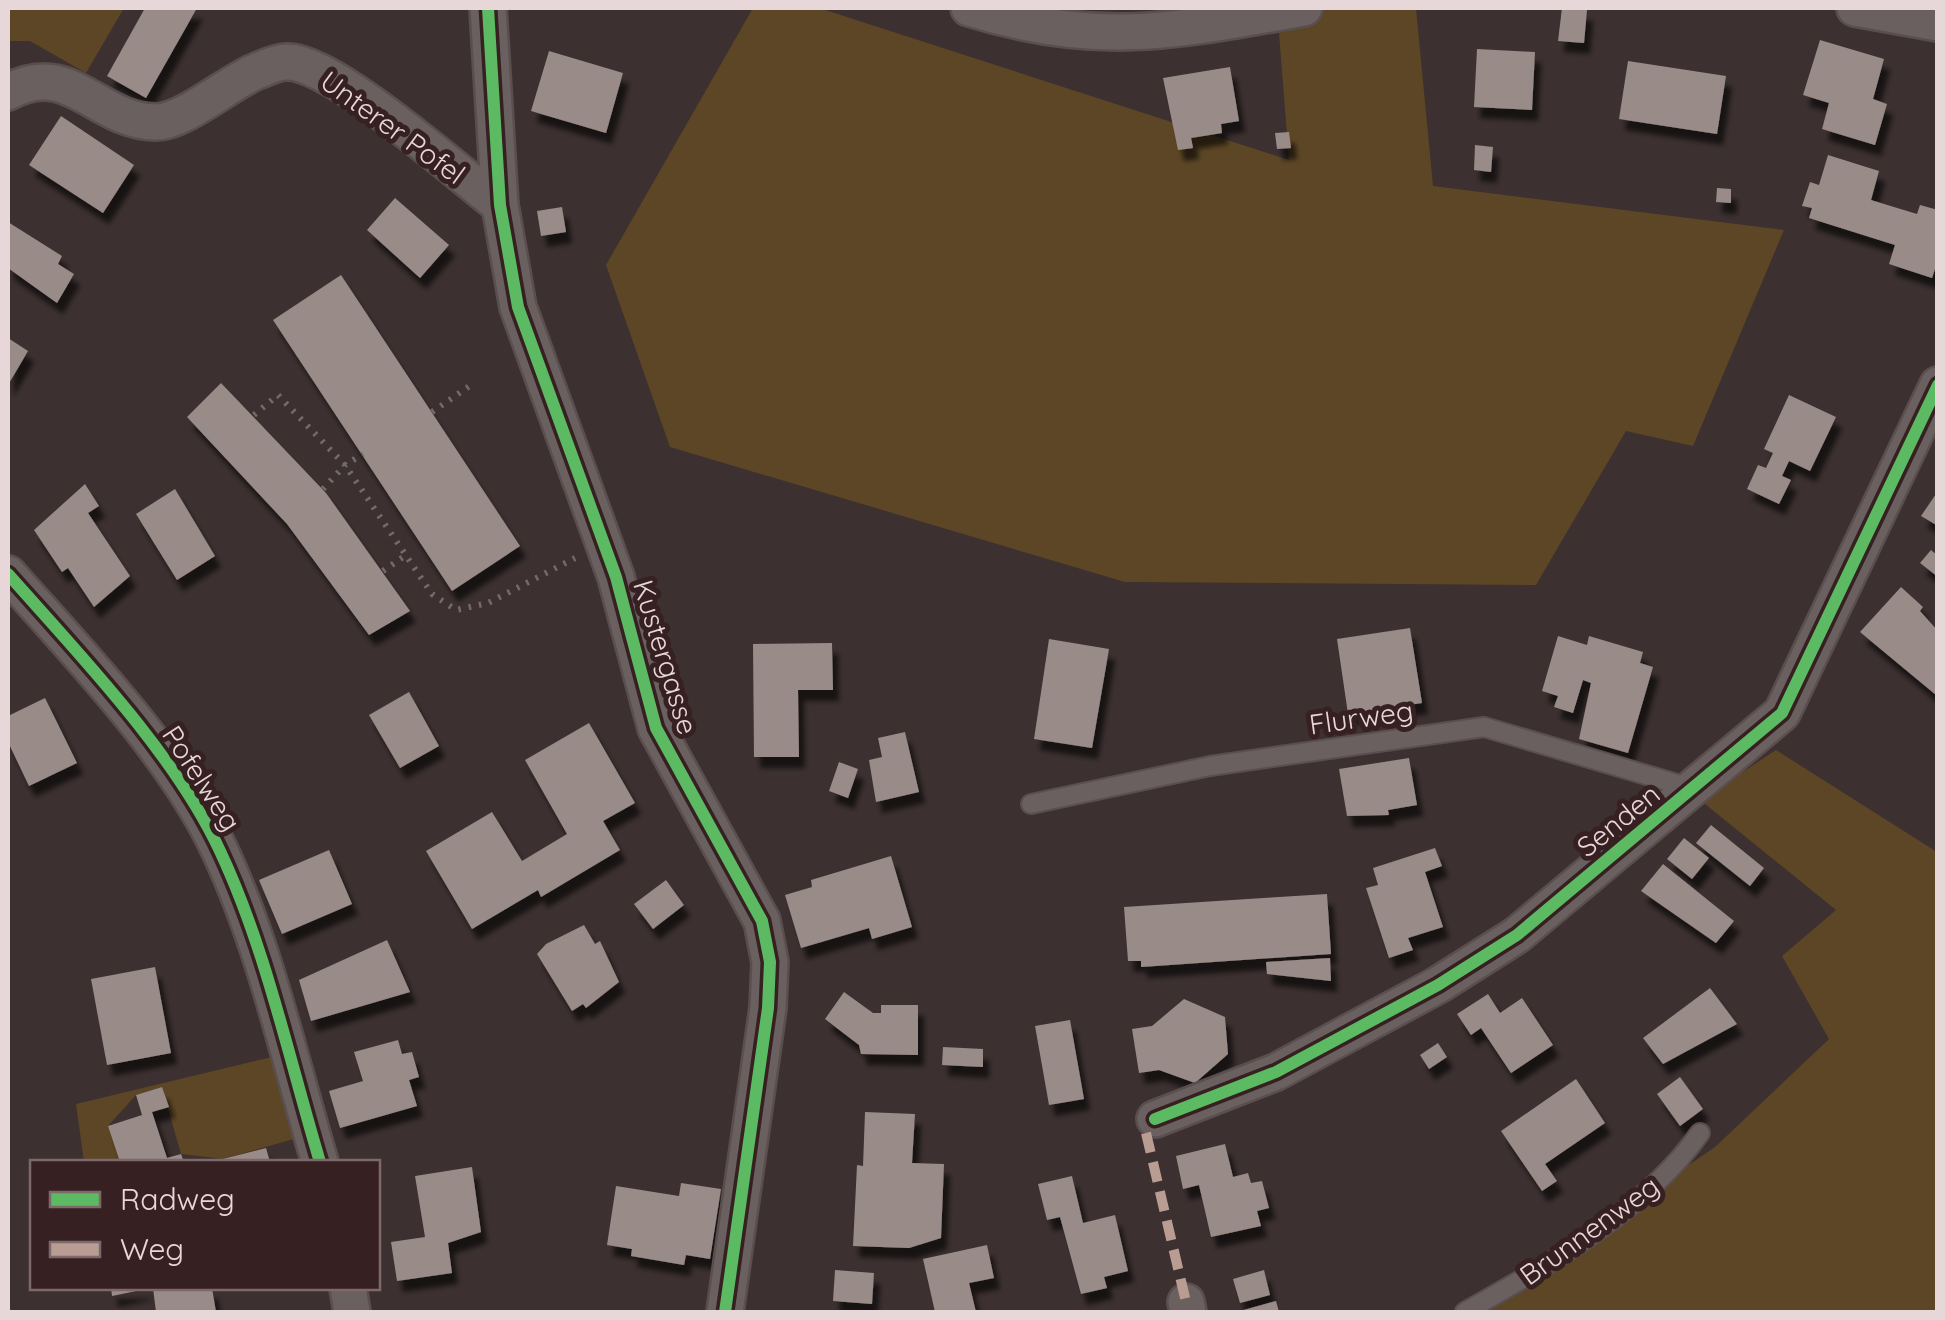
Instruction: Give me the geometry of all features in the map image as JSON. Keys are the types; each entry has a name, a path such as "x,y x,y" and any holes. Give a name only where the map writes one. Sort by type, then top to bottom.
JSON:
{"street":[{"name":"Kustergasse","path":"488,8 500,205 518,307 616,577 656,728 762,920 770,962 768,1008 725,1312"},
{"path":"969,8 1080,33 1150,34 1304,8"},
{"path":"1855,8 1938,24"},
{"name":"Unterer Pofel","path":"8,92 30,80 54,80 122,114 166,122 255,71 286,62 305,65 346,86 500,205"},
{"name":"Senden","path":"1155,1119 1276,1072 1438,985 1516,934 1782,713 1938,384"},
{"name":"Pofelweg","path":"8,574 151,743 219,848 263,970 319,1160"}],"lane":[{"name":"Flurweg","path":"1031,804 1210,766 1484,727 1694,790"},
{"name":"Brunnenweg","path":"1465,1312 1550,1263 1627,1208 1677,1166 1700,1133"}],"path":[{"path":"432,412 471,385"},
{"path":"254,416 278,395 345,464 432,594 456,610 488,603 580,555"},
{"path":"323,489 345,464 362,454"},
{"path":"383,571 406,554"}],"shaded area":[{"path":"8,8 124,8 86,73 30,41 8,41"},
{"path":"753,8 819,8 1289,160 1277,8 1416,8 1433,186 1784,230 1693,446 1626,431 1536,585 1125,582 670,447 606,265"},
{"path":"1776,750 1937,852 1937,1312 1473,1312 1715,1147 1829,1039 1782,956 1836,910 1700,800"},
{"path":"276,1056 297,1133 294,1139 223,1159 181,1154 162,1087 136,1095 108,1126 119,1160 84,1160 76,1104"}],"building":[{"path":"145,8 197,8 146,98 107,76"},
{"path":"1562,8 1587,10 1584,43 1558,41"},
{"path":"1820,40 1884,59 1873,99 1887,104 1875,145 1822,129 1829,103 1803,95"},
{"path":"1477,49 1535,52 1532,110 1474,107"},
{"path":"549,51 623,73 606,133 531,111"},
{"path":"1628,61 1726,76 1717,134 1619,119"},
{"path":"1230,67 1239,121 1221,124 1222,133 1191,138 1193,148 1178,150 1163,78"},
{"path":"61,116 134,165 103,213 29,165"},
{"path":"1289,132 1291,148 1277,149 1275,133"},
{"path":"1475,145 1493,147 1491,172 1474,170"},
{"path":"1828,155 1879,171 1871,200 1917,214 1920,205 1938,210 1938,260 1932,278 1889,264 1895,245 1809,218 1812,208 1802,206 1810,182 1819,185"},
{"path":"1717,188 1731,189 1731,203 1716,202"},
{"path":"395,198 449,245 420,278 367,230"},
{"path":"562,207 566,232 541,236 537,211"},
{"path":"8,222 62,256 58,264 74,274 57,303 8,268"},
{"path":"341,275 520,546 452,591 273,320"},
{"path":"8,338 28,351 8,385"},
{"path":"221,383 326,493 410,611 369,635 287,524 187,417"},
{"path":"1789,395 1836,417 1810,471 1789,461 1782,476 1791,480 1779,504 1747,489 1758,465 1766,468 1773,453 1764,449"},
{"path":"85,484 99,506 88,513 130,576 94,607 68,568 62,572 34,530"},
{"path":"175,489 215,556 177,580 136,514"},
{"path":"1938,491 1938,526 1921,516"},
{"path":"1931,550 1938,556 1938,577 1920,563"},
{"path":"1901,587 1923,607 1920,611 1938,631 1936,695 1860,632"},
{"path":"1410,628 1422,703 1348,714 1337,639"},
{"path":"1558,636 1587,645 1589,636 1643,652 1640,663 1653,667 1628,753 1579,739 1591,683 1583,680 1573,713 1554,707 1558,696 1542,691"},
{"path":"1049,639 1109,649 1092,748 1034,739"},
{"path":"832,643 833,690 798,690 799,757 754,757 753,644"},
{"path":"409,692 439,746 400,768 369,715"},
{"path":"45,698 77,763 29,786 8,742 8,716"},
{"path":"589,723 635,803 603,821 620,850 541,897 538,890 472,929 426,851 492,812 522,861 567,834 525,760"},
{"path":"905,732 919,792 876,802 869,760 882,757 878,738"},
{"path":"1409,758 1417,805 1388,810 1389,815 1347,816 1339,769"},
{"path":"839,762 858,769 848,798 829,791"},
{"path":"1711,825 1764,868 1750,886 1696,843"},
{"path":"1684,838 1709,858 1692,879 1667,859"},
{"path":"1435,848 1442,866 1425,872 1443,927 1408,938 1413,950 1389,958 1366,888 1378,885 1373,868"},
{"path":"329,850 352,904 282,934 259,880"},
{"path":"891,856 912,927 872,939 869,928 801,948 785,895 812,887 811,880"},
{"path":"1663,864 1734,921 1716,943 1641,891"},
{"path":"666,880 684,905 653,929 634,904"},
{"path":"1327,894 1331,954 1141,967 1141,961 1128,961 1124,907"},
{"path":"584,925 595,944 600,941 619,982 586,1008 583,1004 572,1011 537,954 546,944"},
{"path":"387,940 410,992 311,1021 299,980"},
{"path":"1330,958 1331,981 1267,974 1266,962"},
{"path":"155,967 171,1053 107,1065 91,979"},
{"path":"1710,988 1737,1024 1663,1064 1643,1038"},
{"path":"844,992 873,1013 881,1013 881,1005 918,1005 918,1055 861,1054 859,1045 825,1019"},
{"path":"1488,994 1500,1013 1522,998 1553,1045 1511,1073 1481,1028 1471,1035 1457,1014"},
{"path":"1184,999 1225,1017 1228,1054 1195,1083 1159,1070 1139,1073 1132,1029 1152,1026"},
{"path":"1070,1020 1084,1099 1049,1105 1035,1026"},
{"path":"398,1040 402,1054 412,1052 419,1077 409,1080 417,1106 340,1128 329,1091 363,1081 354,1052"},
{"path":"1438,1043 1447,1057 1429,1069 1420,1055"},
{"path":"943,1047 983,1049 983,1067 942,1065"},
{"path":"1680,1077 1703,1109 1680,1126 1657,1094"},
{"path":"1576,1079 1605,1123 1545,1164 1557,1181 1542,1191 1501,1131"},
{"path":"162,1087 169,1107 152,1112 167,1158 181,1154 183,1160 119,1160 108,1126 142,1115 136,1095"},
{"path":"865,1112 915,1114 912,1163 944,1164 941,1238 909,1248 853,1246 857,1165 863,1166"},
{"path":"1225,1144 1233,1177 1248,1173 1251,1183 1262,1181 1269,1208 1257,1211 1261,1226 1211,1237 1199,1185 1183,1189 1176,1156"},
{"path":"266,1148 269,1160 223,1160"},
{"path":"472,1167 481,1232 448,1243 452,1273 397,1281 391,1242 425,1237 415,1176"},
{"path":"1072,1176 1083,1223 1115,1215 1128,1271 1104,1277 1107,1288 1081,1294 1060,1217 1047,1220 1038,1184"},
{"path":"681,1183 721,1189 710,1259 686,1255 684,1265 631,1256 632,1249 607,1245 616,1186 679,1196"},
{"path":"987,1245 994,1278 969,1283 976,1312 935,1312 923,1259"},
{"path":"835,1270 874,1273 872,1304 833,1301"},
{"path":"1264,1270 1270,1295 1240,1303 1233,1279"},
{"path":"111,1290 141,1290 112,1296"},
{"path":"153,1290 212,1290 216,1312 156,1312"},
{"path":"1276,1301 1279,1312 1240,1312 1240,1311"}],"marked path":[{"path":"1146,1133 1186,1302"}],"cycle path":[{"path":"488,8 500,205 518,307 616,577 656,728 762,921 770,962 768,1008 725,1312"},
{"path":"1155,1119 1276,1072 1438,985 1517,935 1782,713 1938,385"},
{"path":"8,574 124,706 201,815 251,926 319,1160"}]}
